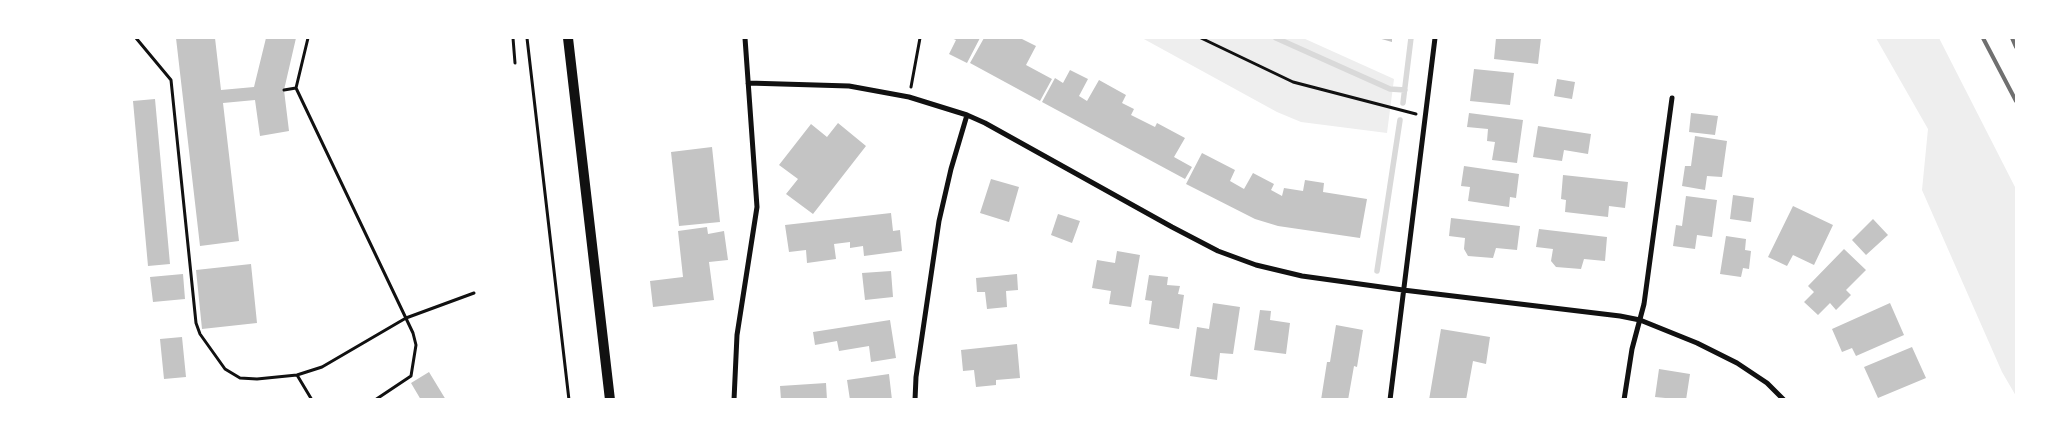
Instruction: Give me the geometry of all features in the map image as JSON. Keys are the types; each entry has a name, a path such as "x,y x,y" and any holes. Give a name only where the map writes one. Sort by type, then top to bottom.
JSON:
{"main road":[{"path":"568,38 610,400"}],"street":[{"path":"734,400 737,335 757,207 745,38"},
{"path":"1390,400 1435,38"},
{"path":"748,83 849,86 909,97 967,115 985,123 1218,251 1256,265 1302,276 1640,320 1697,343 1738,363 1766,382 1784,400"},
{"path":"1624,400 1632,349 1644,304 1672,98"},
{"path":"915,400 916,376 939,221 951,169 967,115"}],"path":[{"path":"136,38 171,80 196,323 200,334 225,369 240,378 257,379 297,376 322,367 406,318 474,293"},
{"path":"308,38 296,88 406,318 416,345 411,376 375,400"},
{"path":"512,38 515,63"},
{"path":"527,38 569,400"},
{"path":"909,97 920,38"},
{"path":"1201,38 1293,82 1384,107 1425,116"},
{"path":"284,90 296,88"},
{"path":"297,376 312,400"}],"shaded area":[{"path":"1142,38 1303,38 1394,79 1387,133 1301,122 1277,112"},
{"path":"1876,38 1939,38 2016,189 2016,396 2002,372 1922,190 1928,129"}],"building":[{"path":"176,38 215,38 221,90 254,87 266,38 296,38 284,90 289,131 260,136 255,100 223,103 239,241 200,246"},
{"path":"951,38 980,38 967,63 949,54 956,40"},
{"path":"984,38 1020,38 1036,46 1026,65 1052,79 1040,101 970,63"},
{"path":"1378,38 1392,38 1392,42"},
{"path":"1496,38 1541,38 1538,64 1494,59"},
{"path":"1474,69 1514,73 1510,105 1470,101"},
{"path":"1070,70 1088,79 1079,96 1087,101 1099,80 1126,95 1122,103 1134,109 1131,115 1155,127 1157,123 1185,138 1174,157 1192,167 1185,179 1042,102 1055,78 1063,83"},
{"path":"1557,79 1575,82 1572,99 1554,96"},
{"path":"155,99 170,264 148,266 133,101"},
{"path":"1469,113 1523,120 1517,163 1492,160 1495,142 1487,141 1488,129 1467,127"},
{"path":"1691,113 1718,116 1715,135 1689,132"},
{"path":"838,123 866,146 813,214 786,194 798,179 779,165 811,124 827,137"},
{"path":"1538,126 1591,134 1588,154 1564,150 1562,161 1533,157"},
{"path":"1695,136 1727,141 1722,177 1707,176 1705,190 1682,186 1685,166 1691,166"},
{"path":"712,147 720,222 679,226 671,152"},
{"path":"1202,153 1235,170 1230,181 1244,189 1253,173 1274,184 1271,190 1282,196 1284,188 1303,191 1305,180 1324,183 1323,192 1367,199 1360,238 1278,226 1255,219 1186,184"},
{"path":"1464,166 1519,174 1516,198 1510,197 1509,207 1468,201 1470,187 1461,186"},
{"path":"1563,175 1628,182 1625,208 1609,206 1608,217 1565,212 1566,200 1561,199"},
{"path":"991,179 1019,187 1009,222 980,213"},
{"path":"1733,195 1754,198 1751,222 1730,219"},
{"path":"1686,196 1717,200 1712,237 1697,235 1695,249 1673,246 1676,225 1682,226"},
{"path":"1793,206 1833,225 1814,265 1793,255 1787,266 1768,257"},
{"path":"891,213 893,231 900,230 902,251 864,256 863,246 850,248 850,242 834,244 836,259 807,263 806,250 789,252 785,225"},
{"path":"1058,214 1080,221 1072,243 1051,235"},
{"path":"1451,218 1520,226 1517,250 1496,248 1493,258 1468,256 1464,249 1465,238 1449,236"},
{"path":"1873,219 1888,235 1866,255 1852,240"},
{"path":"707,227 708,234 724,231 728,260 709,262 714,300 653,307 650,281 683,277 678,231"},
{"path":"1539,229 1607,237 1605,261 1584,259 1581,269 1556,267 1551,261 1553,249 1536,247"},
{"path":"1726,236 1746,239 1745,250 1751,251 1749,269 1743,268 1741,277 1720,274"},
{"path":"1844,249 1866,270 1846,290 1851,295 1836,310 1830,303 1818,315 1804,302 1814,292 1808,286"},
{"path":"1117,251 1140,255 1131,307 1109,304 1111,291 1092,288 1097,260 1115,263"},
{"path":"251,264 257,323 202,329 196,270"},
{"path":"891,271 893,297 865,300 862,273"},
{"path":"183,274 185,299 153,302 150,277"},
{"path":"1017,274 1018,290 1006,291 1007,307 987,309 985,292 977,292 976,278"},
{"path":"1149,275 1168,277 1167,285 1180,286 1178,294 1184,295 1179,329 1149,324 1152,301 1145,300"},
{"path":"1213,303 1240,307 1233,354 1220,353 1217,380 1190,376 1197,327 1209,329"},
{"path":"1890,303 1904,335 1856,356 1852,348 1842,352 1832,329"},
{"path":"1260,310 1271,311 1270,320 1290,323 1286,354 1254,350"},
{"path":"890,320 896,358 871,362 869,346 839,351 837,341 815,345 813,332"},
{"path":"1336,325 1363,330 1357,367 1354,366 1348,400 1321,400 1327,362 1330,362"},
{"path":"1441,329 1490,337 1486,364 1473,361 1466,400 1429,400"},
{"path":"182,337 186,377 164,379 160,339"},
{"path":"1017,344 1020,378 996,380 996,385 976,387 974,370 963,371 961,350"},
{"path":"1912,347 1926,378 1878,398 1864,367"},
{"path":"1659,369 1690,374 1686,400 1655,397"},
{"path":"429,372 446,400 421,400 411,383"},
{"path":"889,374 892,400 850,400 847,380"},
{"path":"826,383 827,400 781,400 780,386"}],"waterway":[{"path":"1276,38 1390,89 1405,90"},
{"path":"1403,103 1411,38"},
{"path":"1377,271 1400,120"}],"railway":[{"path":"1983,38 2016,101"},
{"path":"2012,38 2016,47"}]}
